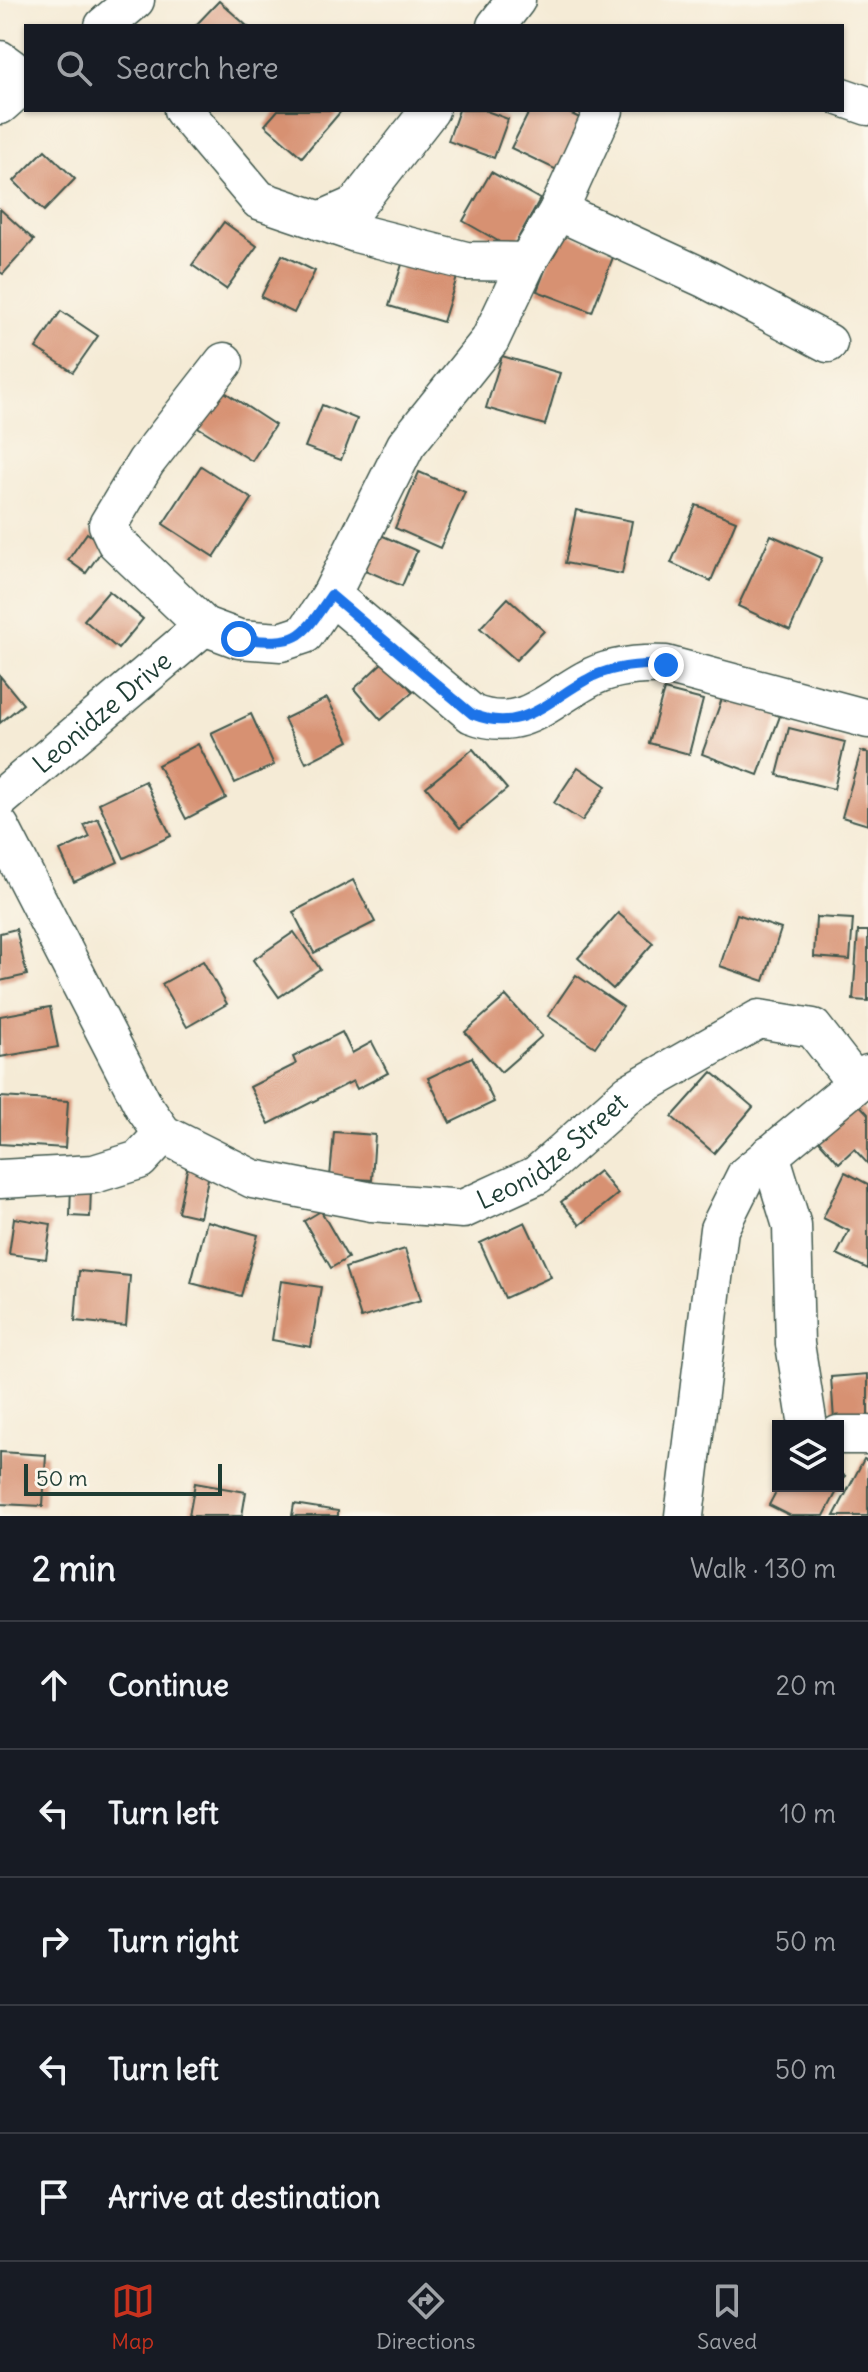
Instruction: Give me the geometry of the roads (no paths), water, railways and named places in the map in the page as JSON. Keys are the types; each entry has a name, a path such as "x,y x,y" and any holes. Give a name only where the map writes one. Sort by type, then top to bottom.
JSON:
{"street":[{"path":"106,24 135,0"},
{"path":"498,24 516,0"},
{"path":"0,60 24,79"},
{"path":"0,105 24,83"},
{"path":"844,98 868,106"},
{"path":"185,112 259,200 320,221 466,261 527,262"},
{"path":"320,221 356,205 428,112"},
{"path":"224,362 146,462 108,525 116,542 204,626 239,639 281,642 305,634 331,595 406,445 490,340 527,262 558,211 603,112"},
{"path":"558,211 704,278 828,343"},
{"path":"331,595 472,714 493,722 537,713 588,678 637,664 666,665 868,719"},
{"name":"Leonidze Drive","path":"0,799 204,626"},
{"name":"Leonidze Street","path":"0,827 144,1107 163,1134 253,1179 372,1202 463,1209 537,1175 629,1093 759,1019 813,1028 862,1078"},
{"path":"684,1516 719,1229 746,1175 862,1078"},
{"path":"0,1179 94,1174 139,1160 163,1134"},
{"path":"770,1154 792,1226 795,1344 807,1420"},
{"path":"844,1435 868,1435"}]}
